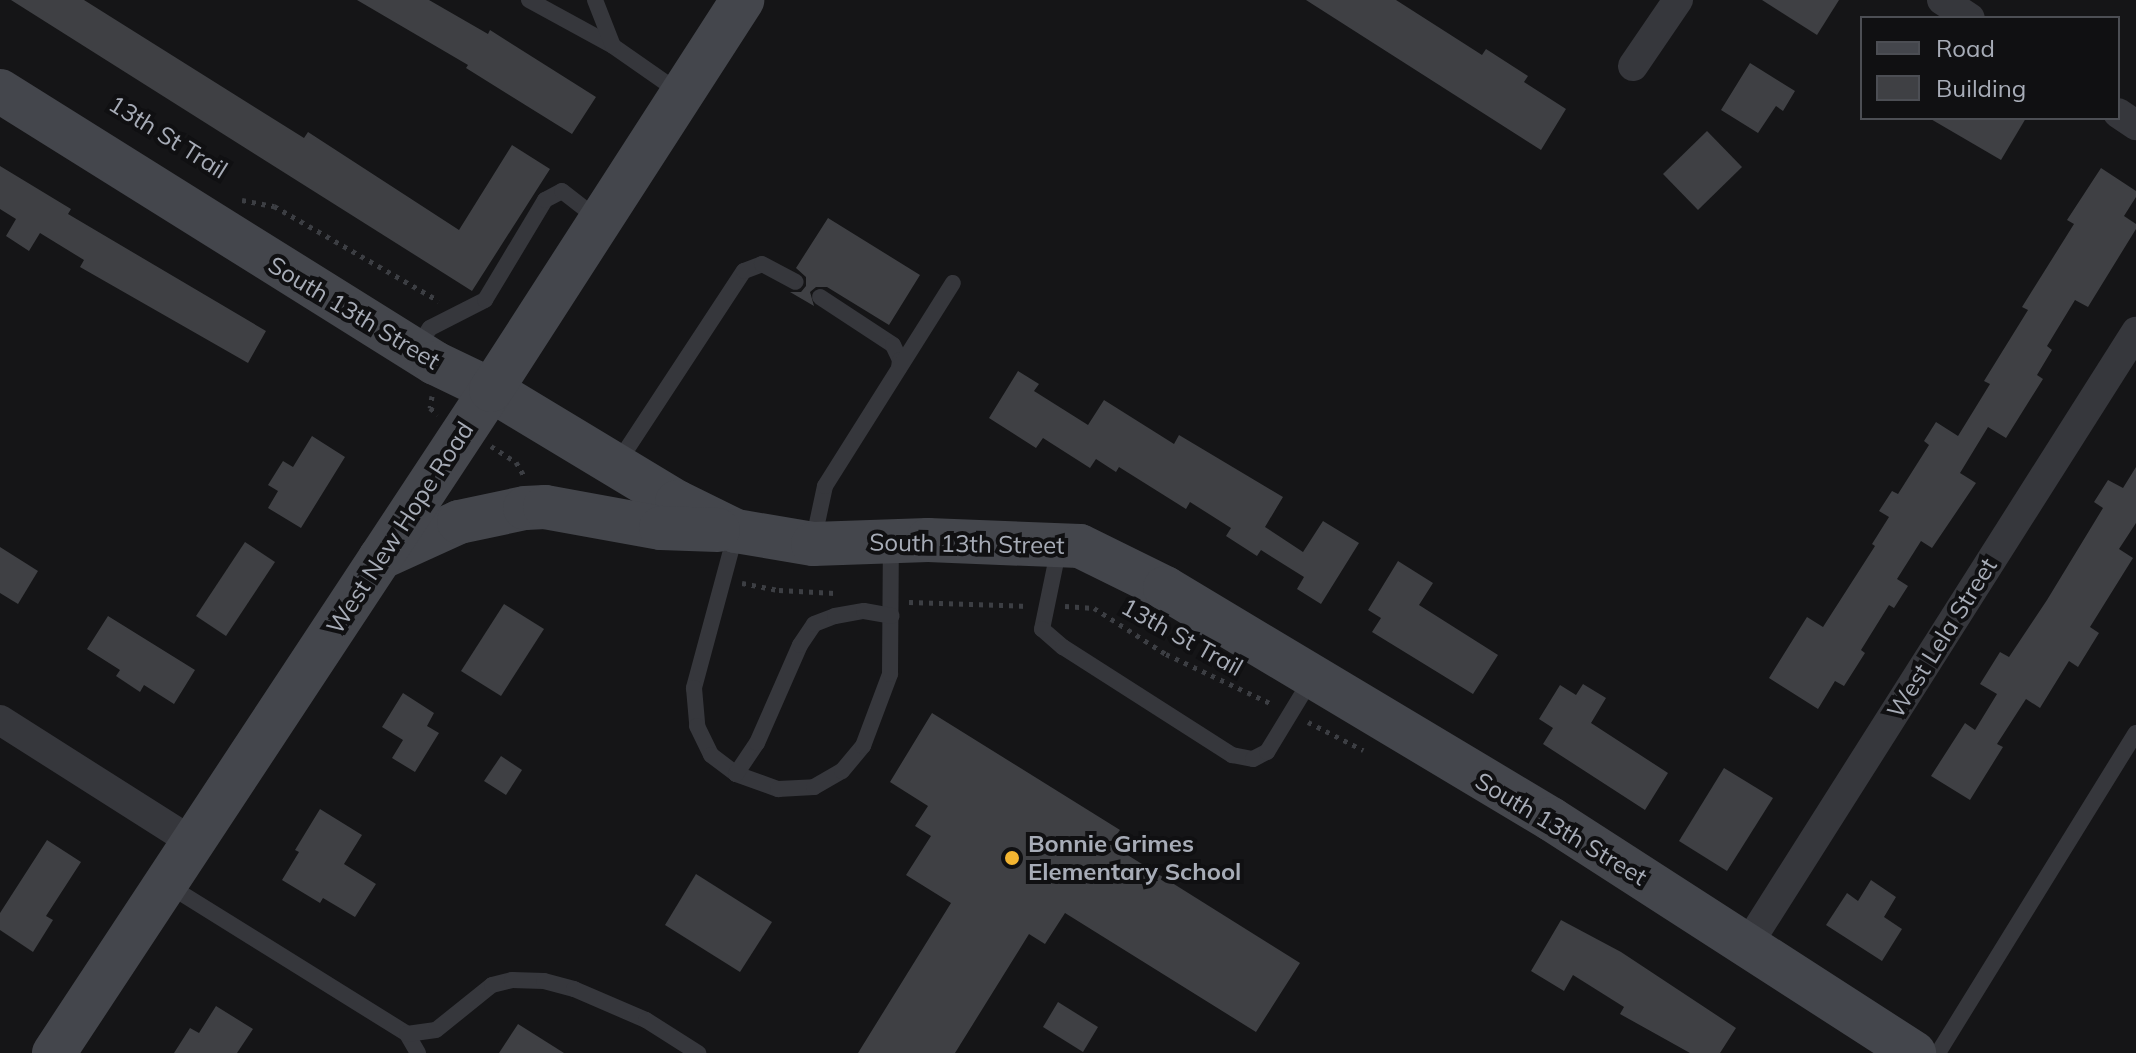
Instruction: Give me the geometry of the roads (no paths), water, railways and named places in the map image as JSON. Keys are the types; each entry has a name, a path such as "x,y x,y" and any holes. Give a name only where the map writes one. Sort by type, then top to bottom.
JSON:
{"street":[{"name":"West New Hope Road","path":"54,1053 491,390 742,0"},
{"path":"1633,66 1678,0"},
{"path":"1942,0 1967,16"},
{"name":"South 13th Street","path":"0,91 415,352 491,390 677,502 736,531 813,544 891,541 1080,546 1165,588 1551,819 1914,1053"},
{"name":"West Lela Street","path":"1748,944 2136,332"},
{"path":"380,558 459,522 525,508 545,507 661,528 736,531"},
{"path":"0,720 194,843"}],"lane":[{"path":"529,0 613,46 681,93"},
{"path":"595,0 613,46"},
{"path":"415,352 430,328 454,313 485,300 545,200 562,191 600,220"},
{"path":"616,465 744,271 762,264 796,282"},
{"path":"813,544 825,486 953,283"},
{"path":"820,297 893,345 900,360 899,368"},
{"path":"736,531 694,688 697,726 711,755 736,774 778,789 814,787 842,771 863,746 890,674 891,541"},
{"path":"1059,545 1042,629 1063,647 1232,755 1253,759 1267,752 1312,678"},
{"path":"736,774 757,743 800,645 814,624 835,616 864,611 892,616"},
{"path":"1938,1053 2136,733"},
{"path":"166,884 407,1034 418,1053"},
{"path":"407,1034 436,1030 492,985 512,980 544,981 574,989 646,1020 698,1053"}],"place":[{"name":"Bonnie Grimes Elementary School","path":"1012,858"}]}
